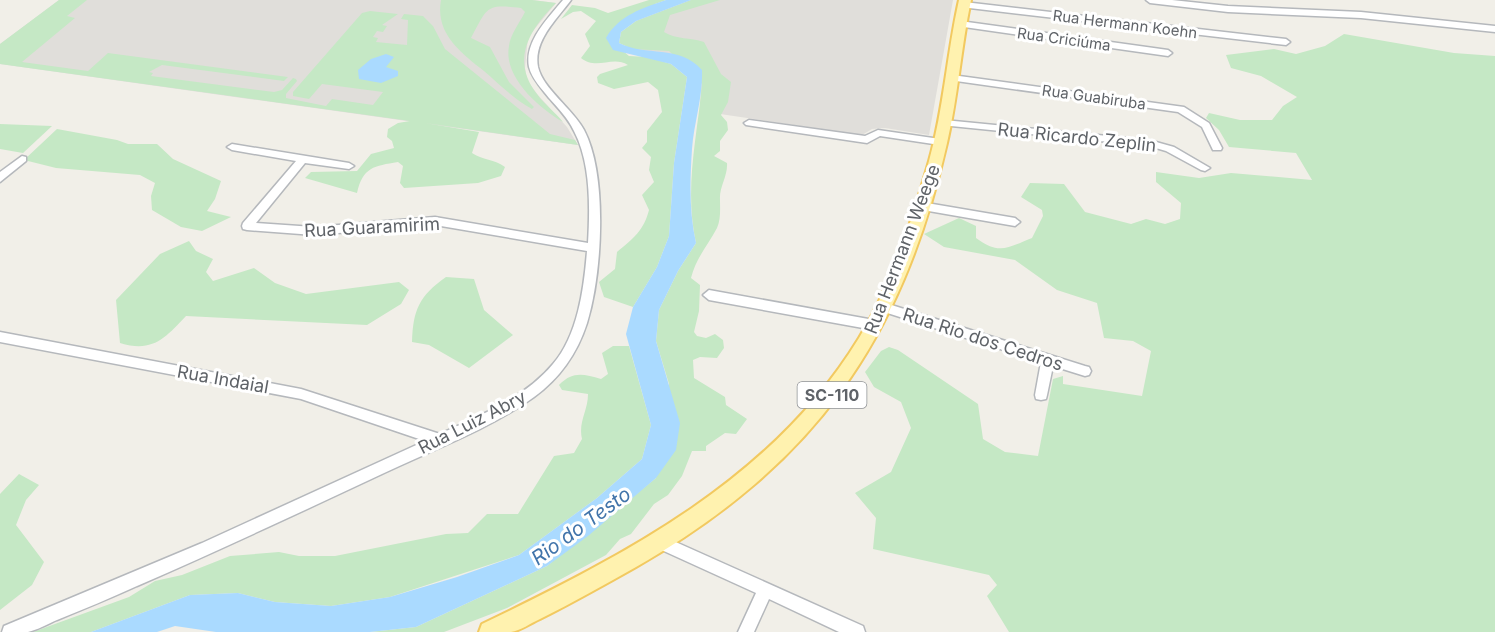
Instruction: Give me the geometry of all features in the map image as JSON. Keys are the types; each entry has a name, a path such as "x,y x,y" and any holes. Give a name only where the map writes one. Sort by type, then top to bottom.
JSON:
{"main road":[{"name":"Rua Hermann Weege","path":"490,632 592,581 660,542 751,478 796,437 837,388 874,326 921,206 940,142 965,3"}],"street":[{"name":"Rua Luiz Abry","path":"10,632 210,548 441,440 517,400 547,380 558,368 572,345 584,311 592,248 591,173 585,142 575,124 537,78 532,56 545,26 567,0"},
{"path":"1150,0 1228,9 1372,16 1495,29"},
{"name":"Rua Hermann Koehn","path":"965,3 1286,42"},
{"name":"Rua Criciúma","path":"960,24 1168,53"},
{"name":"Rua Guabiruba","path":"952,78 1181,109 1206,125 1217,148"},
{"path":"749,123 867,140 878,133 940,142"},
{"name":"Rua Ricardo Zeplin","path":"944,123 1149,143 1170,149 1205,168"},
{"path":"232,147 349,166"},
{"path":"0,178 22,159"},
{"name":"Rua Guaramirim","path":"303,159 247,226 314,231 435,221 592,248"},
{"path":"921,206 1016,222"},
{"path":"709,295 874,326"},
{"name":"Rua Rio dos Cedros","path":"882,307 1085,371"},
{"name":"Rua Indaial","path":"0,337 302,394 441,440"},
{"path":"1041,395 1048,360"},
{"path":"660,542 857,632"},
{"path":"746,632 765,590"}],"shaded area":[{"path":"59,0 532,0 556,3 528,37 525,68 527,80 567,127 578,145 0,64 0,44"},
{"path":"691,0 953,0 929,135 885,128 872,129 862,135 700,111 702,70 632,49 636,21"}],"green space":[{"path":"59,0 87,0 67,16 75,18 22,62 88,71 108,53 288,77 284,81 162,65 149,72 153,73 151,76 274,92 282,90 293,78 297,81 286,94 286,98 326,106 332,99 373,105 383,92 322,84 309,99 293,96 293,92 362,13 370,11 398,14 382,25 387,26 383,32 377,31 373,37 378,38 376,42 407,45 408,20 401,19 404,14 423,16 433,26 445,49 550,134 575,140 578,145 425,123 479,132 472,153 505,167 501,176 478,183 404,188 400,183 403,166 398,162 371,169 363,178 357,193 305,178 311,172 357,171 371,154 394,148 392,141 387,137 388,129 398,123 410,121 0,64 0,44"},
{"path":"441,0 532,0 556,3 531,34 524,57 529,81 537,94 563,122 534,100 517,80 512,69 509,46 513,33 525,12 521,8 500,7 489,10 471,38 490,47 509,82 534,107 532,109 507,92 451,41 442,22"},
{"path":"649,0 666,0 655,4 607,38 629,56 648,57 671,64 687,77 674,163 669,236 657,267 633,307 604,297 599,282 615,269 617,252 637,234 647,217 649,210 642,195 654,182 649,170 651,157 642,148 647,142 647,131 662,112 658,90 648,82 614,89 598,83 597,77 600,74 628,65 622,62 593,63 581,58 590,46 585,34 596,21 581,11 573,12 561,19 572,5 595,8 608,13"},
{"path":"691,0 720,0 670,15 664,32 704,42 721,74 731,82 728,102 721,115 727,122 728,130 720,141 720,151 714,156 727,163 720,195 719,221 691,278 700,285 699,311 694,332 697,336 706,338 715,334 723,340 724,348 717,358 700,357 693,360 694,378 725,397 726,405 747,419 736,434 725,433 706,446 706,451 692,451 682,476 668,495 654,504 631,534 620,539 606,555 507,608 444,632 370,632 416,627 547,566 656,478 669,384 656,341 659,310 678,271 696,243 691,183 702,84 669,51 632,49 619,43 621,32 636,21"},
{"path":"1344,34 1454,53 1495,56 1495,632 1009,632 987,596 997,585 989,575 873,549 876,518 855,493 891,472 911,428 901,402 874,387 865,372 881,351 889,347 898,350 978,404 983,439 1005,452 1038,456 1053,379 1063,376 1063,384 1142,396 1151,351 1133,341 1104,338 1097,303 1057,290 1015,260 944,247 924,234 959,218 976,226 976,238 991,247 1009,247 1032,238 1043,216 1042,210 1021,197 1030,183 1064,184 1085,212 1131,224 1146,219 1165,224 1180,219 1181,203 1156,182 1156,172 1199,178 1231,173 1312,180 1296,153 1229,147 1219,130 1206,118 1209,113 1240,120 1272,120 1283,106 1297,97 1261,76 1231,68 1226,55 1274,49 1296,54 1325,46"},
{"path":"0,124 52,126 23,153 0,149"},
{"path":"57,129 128,144 157,144 173,159 221,181 215,199 207,211 231,217 202,231 181,227 152,210 151,196 155,183 140,175 56,168 24,160"},
{"path":"189,241 196,251 213,259 206,272 213,281 254,268 275,283 306,294 399,282 409,290 401,304 367,325 186,316 158,342 141,346 120,343 116,300 160,254"},
{"path":"446,277 474,279 484,310 513,335 469,368 429,345 412,342 414,321 419,305 429,291"},
{"path":"613,346 629,346 651,425 642,459 597,498 519,555 390,597 331,606 275,602 238,593 190,595 91,632 33,632 129,597 155,581 182,575 230,556 279,552 299,556 335,556 446,534 468,533 487,514 518,514 554,456 574,453 582,439 581,427 588,394 562,390 559,385 569,377 583,375 601,379 608,374 602,353"},
{"path":"19,474 39,485 26,500 16,525 44,562 32,585 0,610 0,494"}],"water":[{"name":"Rio do Testo","path":"666,0 691,0 636,21 621,32 619,43 683,57 702,70 691,173 691,208 696,243 678,271 659,310 656,341 680,423 676,450 656,478 588,536 547,566 416,627 370,632 216,632 175,626 157,632 91,632 190,595 238,593 275,602 331,606 390,597 457,577 519,555 597,498 642,459 651,425 626,334 633,307 657,267 669,236 674,163 687,77 671,64 613,50 606,38 611,30 625,18 640,9"},
{"path":"386,54 394,57 386,67 398,71 398,76 381,83 359,79 358,70 371,59"}]}
